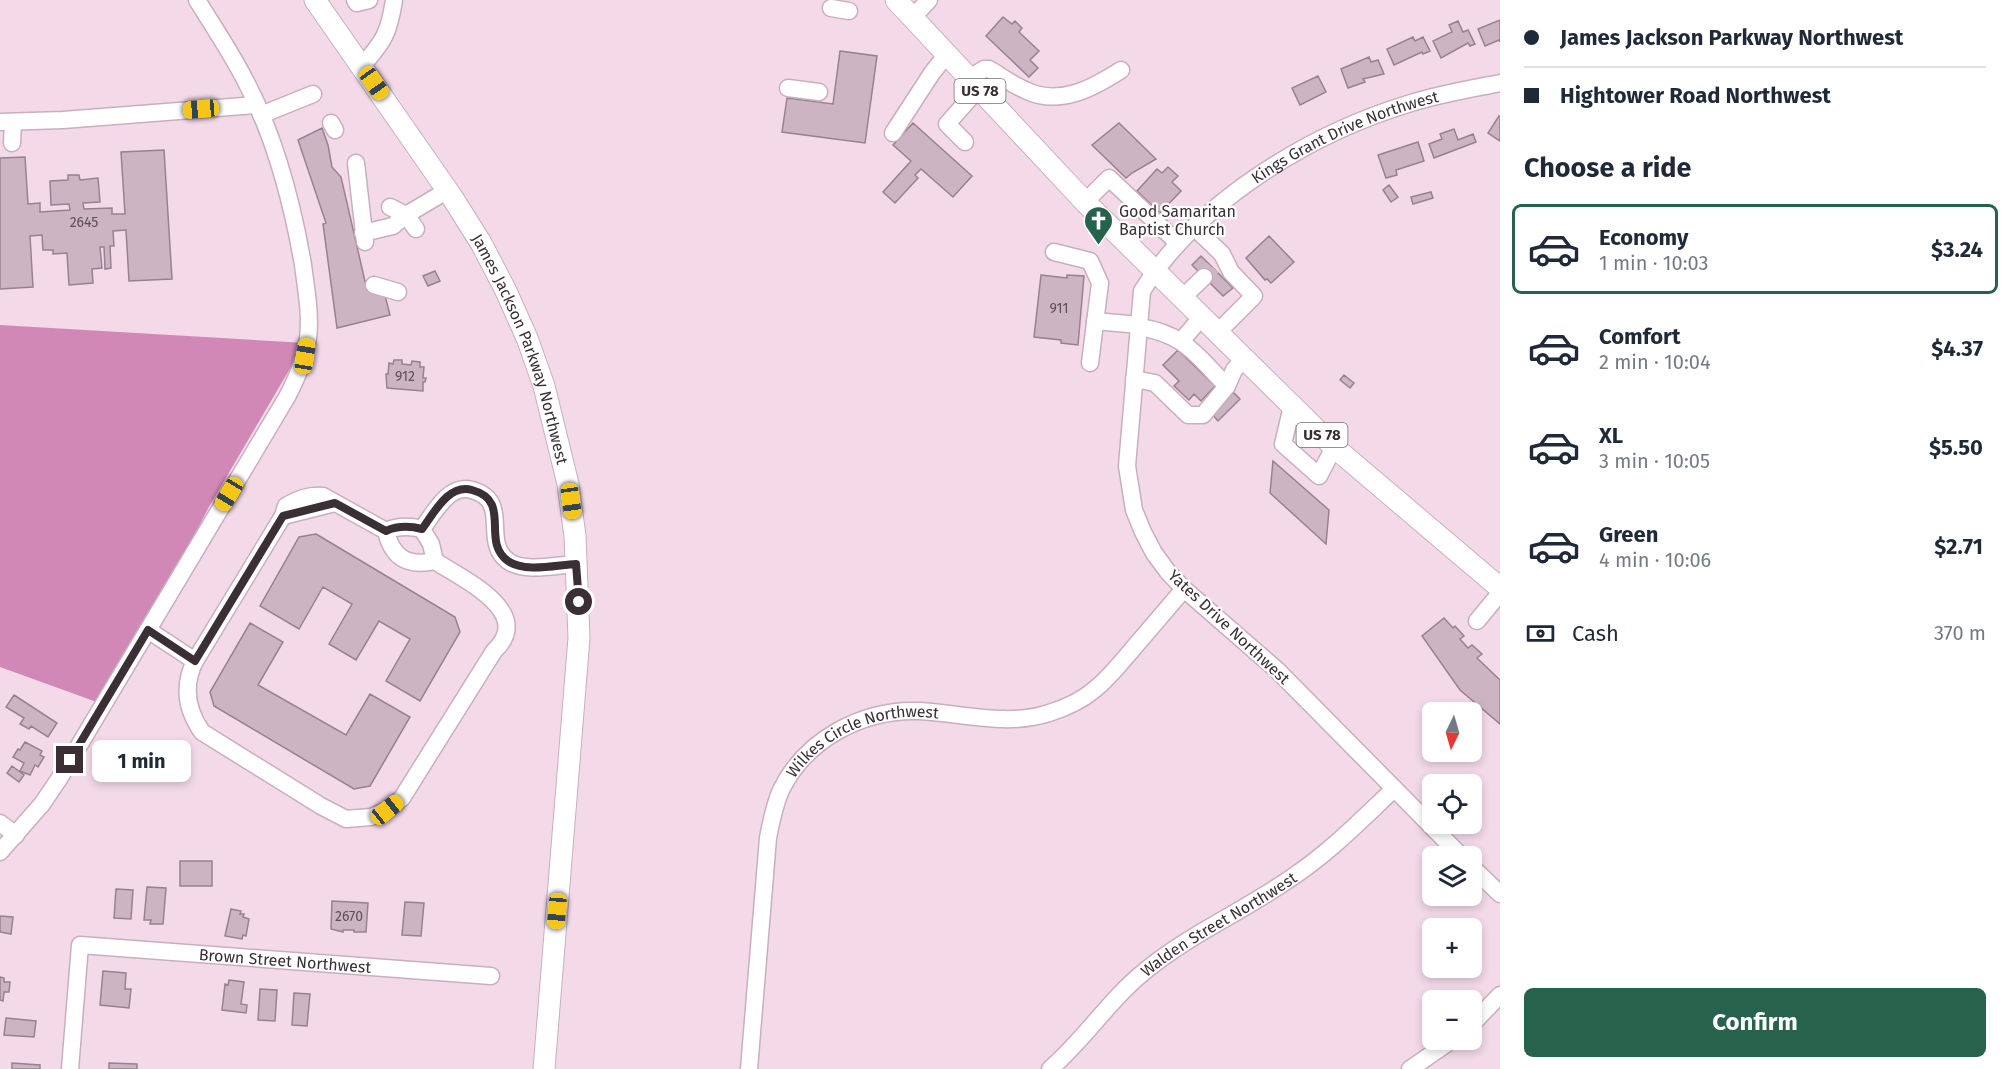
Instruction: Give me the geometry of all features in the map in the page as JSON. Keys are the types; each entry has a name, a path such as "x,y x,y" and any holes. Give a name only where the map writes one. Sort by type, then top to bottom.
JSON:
{"main road":[{"name":"US 78","path":"896,0 1085,201 1334,447 1500,588"},
{"name":"James Jackson Parkway Northwest","path":"318,1 448,190 506,289 544,386 568,484 576,536 579,638 544,1069"}],"street":[{"path":"0,852 42,804 59,779 287,397 298,377 305,356 309,335 309,314 301,253 280,168 259,110 244,78 197,0"},
{"path":"355,0 357,3 369,0"},
{"path":"362,66 377,48 390,26 394,0"},
{"path":"913,17 929,0"},
{"path":"893,133 947,54"},
{"path":"965,142 947,124 984,69 989,69 1026,91 1045,97 1069,95 1097,86 1121,70"},
{"name":"Kings Grant Drive Northwest","path":"1155,270 1194,227 1255,177 1296,151 1360,121 1411,103 1500,82"},
{"path":"788,88 819,92"},
{"path":"12,143 6,122 182,117 259,110 312,94"},
{"path":"356,163 364,238 393,226 411,222 448,190"},
{"path":"1085,201 1109,178 1178,243"},
{"path":"390,207 411,222"},
{"path":"1194,227 1213,266 1231,272 1254,296 1217,333"},
{"path":"1054,252 1089,261 1100,283 1090,363"},
{"path":"1182,298 1213,266"},
{"name":"Yates Drive Northwest","path":"1155,270 1142,291 1127,466 1134,510 1143,532 1154,553 1184,589 1277,670 1451,846"},
{"path":"374,285 398,292"},
{"path":"1182,340 1202,318"},
{"path":"1095,321 1159,330 1182,340 1227,386"},
{"path":"1134,379 1155,383 1188,415 1203,415 1227,386 1234,370 1244,359"},
{"path":"1292,406 1283,444 1319,476 1334,447"},
{"path":"422,529 447,496 464,488 474,490 487,496 494,507 496,549 509,562 525,567 576,564"},
{"path":"323,496 386,531 391,548 402,558 419,563 435,561 490,595 502,609 507,628 503,642 494,651 402,798 387,810 371,817 346,819 321,806 202,732 194,720 189,703 187,676 283,516 286,506 297,500 323,496"},
{"path":"386,531 394,527 412,526 422,529 431,544 435,561"},
{"name":"Wilkes Circle Northwest","path":"749,1069 772,813 781,790 794,769 809,752 829,736 851,723 896,711 1021,718 1047,714 1072,704 1093,691 1110,676 1184,589"},
{"path":"1477,621 1500,593"},
{"path":"148,630 195,661"},
{"name":"Walden Street Northwest","path":"1050,1069 1144,971 1187,940 1262,898 1319,859 1394,789"},
{"path":"0,824 16,835"},
{"path":"1482,877 1500,894"},
{"name":"Brown Street Northwest","path":"70,1069 80,945 491,976"},
{"path":"1482,1014 1500,995"},
{"path":"1410,1069 1438,1050"}],"shaded area":[{"path":"0,325 305,343 210,505 105,705 0,667"}],"building":[{"path":"1003,17 1012,24 1015,21 1022,28 1019,32 1039,51 1030,60 1038,68 1029,77 986,36"},
{"path":"1500,20 1500,42 1499,40 1485,46 1478,29"},
{"path":"1458,21 1463,32 1468,30 1475,44 1470,46 1468,43 1441,58 1433,41 1452,32 1449,25"},
{"path":"1413,37 1415,41 1423,37 1430,51 1423,54 1422,52 1394,65 1387,49"},
{"path":"840,51 877,56 865,143 782,132 787,98 833,104"},
{"path":"1369,57 1371,62 1378,60 1384,74 1363,79 1365,82 1348,88 1341,69"},
{"path":"1318,76 1326,92 1300,105 1292,88"},
{"path":"1500,117 1500,141 1488,133"},
{"path":"913,123 972,176 953,197 921,169 915,175 918,178 895,203 883,192 911,161 893,145"},
{"path":"1119,123 1156,159 1126,178 1092,145"},
{"path":"322,128 332,167 341,177 367,290 384,292 390,315 337,328 323,224 326,223 298,140"},
{"path":"1454,129 1458,140 1473,134 1476,142 1434,158 1429,144 1442,139 1440,134"},
{"path":"1418,142 1424,161 1396,170 1397,175 1386,178 1378,155"},
{"path":"164,150 172,279 129,281 126,230 113,231 114,246 110,246 111,268 105,269 104,247 100,247 102,268 92,269 93,283 69,285 67,253 53,254 53,250 43,250 42,235 30,236 33,287 0,289 0,158 25,157 28,204 40,203 40,212 70,210 69,204 51,205 50,181 68,180 68,175 79,175 80,180 98,178 100,202 83,203 84,209 112,208 112,214 125,214 121,152"},
{"path":"1168,167 1178,176 1172,182 1181,191 1160,213 1137,191 1157,169 1162,173"},
{"path":"1389,185 1398,197 1391,202 1383,190"},
{"path":"1431,192 1433,198 1413,204 1411,197"},
{"path":"1269,236 1294,262 1271,283 1265,280 1246,258"},
{"path":"1201,256 1233,288 1223,296 1192,265"},
{"path":"435,271 440,281 428,286 423,276"},
{"path":"1041,275 1067,278 1067,275 1084,276 1078,345 1061,343 1061,340 1034,337"},
{"path":"1178,350 1215,386 1201,401 1194,394 1189,400 1174,386 1179,381 1163,365"},
{"path":"394,360 402,360 402,364 411,365 412,361 420,362 420,367 424,367 423,378 426,378 423,382 423,391 387,388 386,374 388,374 389,363 393,364"},
{"path":"1344,375 1354,383 1350,388 1340,380"},
{"path":"1233,392 1240,399 1218,421 1211,413"},
{"path":"1273,461 1329,510 1326,544 1270,493"},
{"path":"316,534 455,617 460,632 420,701 386,681 410,639 379,621 356,660 329,644 352,604 323,587 299,629 260,606 299,537"},
{"path":"1444,618 1464,636 1460,639 1468,648 1472,645 1482,654 1477,658 1500,680 1500,724 1482,709 1482,702 1474,702 1460,690 1422,636"},
{"path":"250,623 283,642 258,685 346,735 370,694 410,717 370,786 354,789 214,706 210,692"},
{"path":"14,695 57,723 48,737 31,726 29,729 20,724 24,718 6,707"},
{"path":"25,742 42,751 40,755 44,757 38,767 35,765 30,775 20,771 24,763 13,757"},
{"path":"12,766 24,775 19,782 7,773"},
{"path":"180,861 212,861 212,886 180,886"},
{"path":"147,887 166,888 163,924 150,924 151,920 144,920"},
{"path":"116,889 133,890 131,919 114,918"},
{"path":"332,901 368,903 366,932 343,930 343,932 331,929"},
{"path":"405,902 424,903 421,936 402,935"},
{"path":"231,909 241,911 240,914 244,914 243,917 249,919 246,936 243,935 242,939 225,936"},
{"path":"0,916 13,917 11,934 0,932"},
{"path":"103,971 126,973 125,989 131,989 129,1008 100,1005"},
{"path":"0,977 4,978 4,982 10,982 9,992 4,992 3,1001 0,1000"},
{"path":"229,980 244,982 241,1004 247,1005 246,1013 222,1010 225,984 228,985"},
{"path":"260,989 277,990 275,1021 258,1020"},
{"path":"294,993 310,994 307,1026 292,1025"},
{"path":"6,1018 36,1021 34,1037 4,1035"},
{"path":"12,1063 40,1065 40,1069 12,1069"},
{"path":"109,1063 137,1064 137,1069 109,1069"}],"tunnel":[{"path":"1204,277 1212,267"}],"place":[{"name":"Good Samaritan Baptist Church","path":"1098,246"}],"route":[{"path":"70,760 148,630 195,661 283,516 335,503 386,531 394,527 412,526 422,529 447,496 464,488 474,490 487,496 494,507 496,549 509,562 525,567 576,564 579,602"}]}
